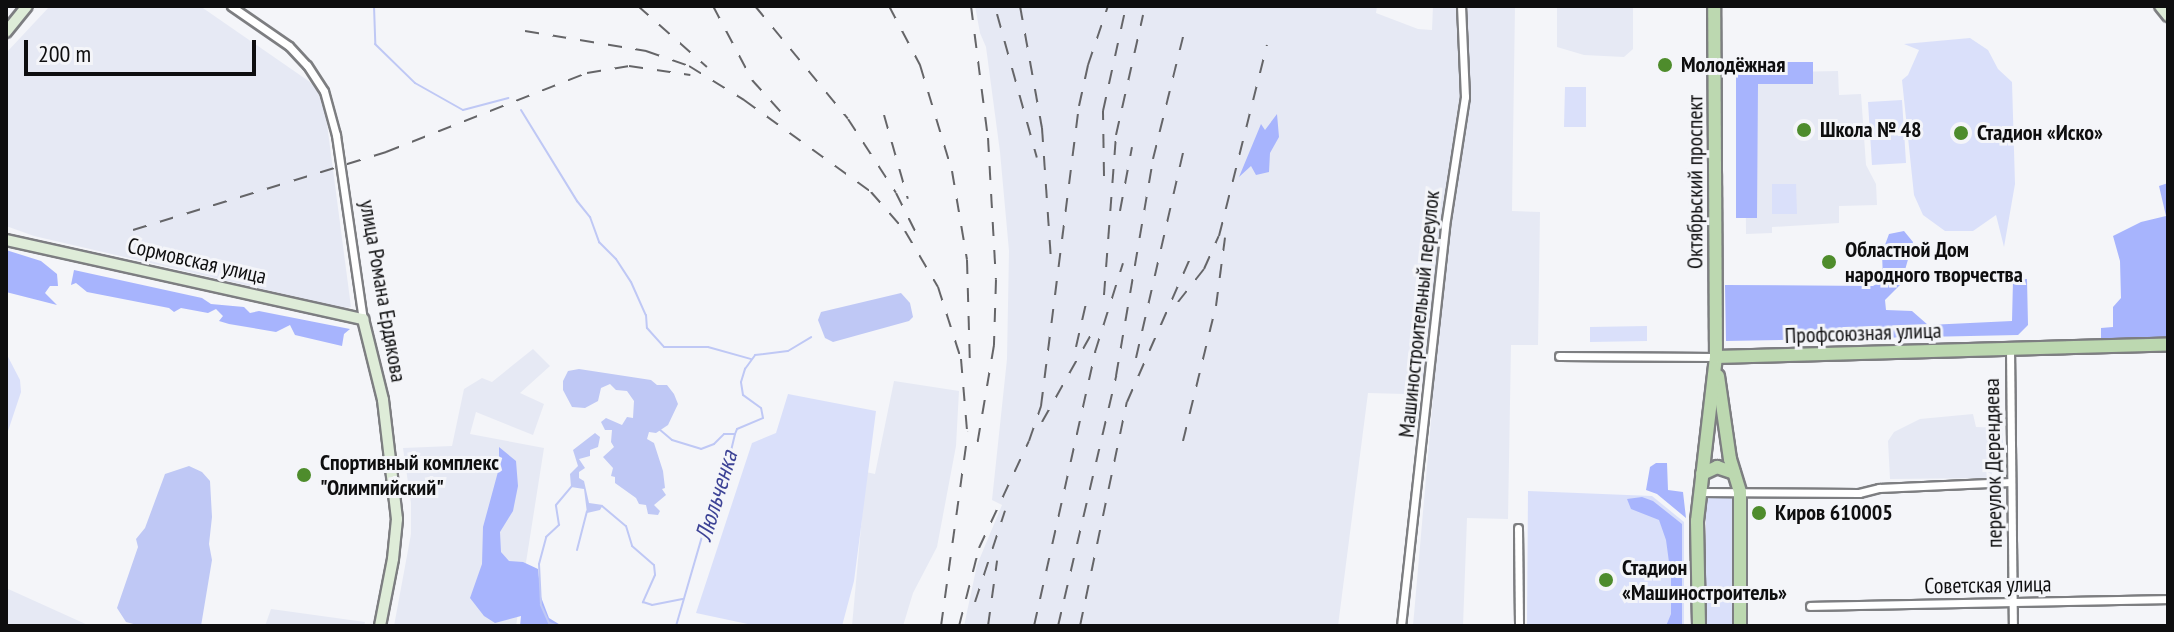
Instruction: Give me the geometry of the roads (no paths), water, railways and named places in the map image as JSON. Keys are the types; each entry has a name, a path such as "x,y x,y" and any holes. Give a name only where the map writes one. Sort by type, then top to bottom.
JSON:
{"main road":[{"name":"Октябрьский проспект","path":"1699,626 1699,492 1716,357 1714,6"},
{"name":"Профсоюзная улица","path":"1716,357 2168,344"},
{"name":"Октябрьский проспект","path":"1716,357 1734,473 1740,492 1740,626"},
{"path":"1702,474 1717,467 1734,473"}],"street":[{"path":"6,32 27,6"},
{"name":"улица Романа Ердякова","path":"231,6 289,46 307,65 324,91 336,135 363,319 383,400 395,495 393,559 380,626"},
{"name":"Машиностроительный переулок","path":"1401,626 1445,226 1465,97 1461,6"},
{"path":"2160,6 2168,16"},
{"name":"Сормовская улица","path":"6,237 363,319"},
{"name":"переулок Дерендяева","path":"2010,348 2013,626"},
{"name":"Профсоюзная улица","path":"1559,356 1716,357"},
{"path":"1699,492 1859,493 1879,488 2011,482"},
{"path":"1518,528 1519,626"},
{"name":"Советская улица","path":"1810,606 2168,599"}],"waterway":[{"path":"374,6 375,44 415,83 463,110 508,98"},
{"path":"521,110 590,217 599,242 616,259 631,282 646,315 647,328 664,347 708,347 751,359"},
{"name":"Люльченка","path":"676,626 705,526 723,484 737,429 763,418 761,408 743,395 741,382 745,369 755,355 788,351 811,337"},
{"path":"659,429 672,440 701,449 714,444 724,434 735,434"},
{"path":"559,626 549,623 541,605 539,564 546,537 559,525 556,505 572,486"},
{"path":"602,506 626,526 632,546 654,565 655,575 643,602 652,605 682,599"},
{"path":"577,550 587,511"}],"railway":[{"path":"638,6 707,67"},
{"path":"713,6 752,80 788,120"},
{"path":"755,6 848,119 896,193 918,237"},
{"path":"889,6 920,65 952,171 967,260 970,368"},
{"path":"971,6 988,138 996,280 994,345 976,451"},
{"path":"1020,6 1042,128 1051,260"},
{"path":"959,626 979,548 1029,441 1041,406 1079,106 1088,65 1108,6"},
{"path":"1104,176 1103,111 1125,11"},
{"path":"997,14 1037,158"},
{"path":"1104,295 1116,135 1143,15"},
{"path":"1058,626 1116,376 1153,159 1185,29"},
{"path":"525,31 646,51 689,66 744,100 871,192 905,231 938,287 961,359 968,443"},
{"path":"1178,302 1204,269 1219,236 1267,45"},
{"path":"133,230 386,152 587,73 629,66 690,75"},
{"path":"884,115 908,199"},
{"path":"1120,211 1132,147"},
{"path":"1136,358 1184,149"},
{"path":"1183,441 1216,306 1225,238"},
{"path":"1080,626 1127,402 1193,252"},
{"path":"1034,626 1095,352 1123,263"},
{"path":"1076,347 1087,299"},
{"path":"1042,422 1093,331"},
{"path":"941,626 968,432"},
{"path":"975,602 1005,511"},
{"path":"988,626 997,561"}],"place":[{"name":"Молодёжная","path":"1665,65"},
{"name":"Школа № 48","path":"1804,130"},
{"name":"Стадион «Иско»","path":"1961,133"},
{"name":"Областной Дом народного творчества","path":"1829,262"},
{"name":"Спортивный комплекс \"Олимпийский\"","path":"304,475"},
{"name":"Киров 610005","path":"1759,513"},
{"name":"Стадион «Машиностроитель»","path":"1606,580"}]}
